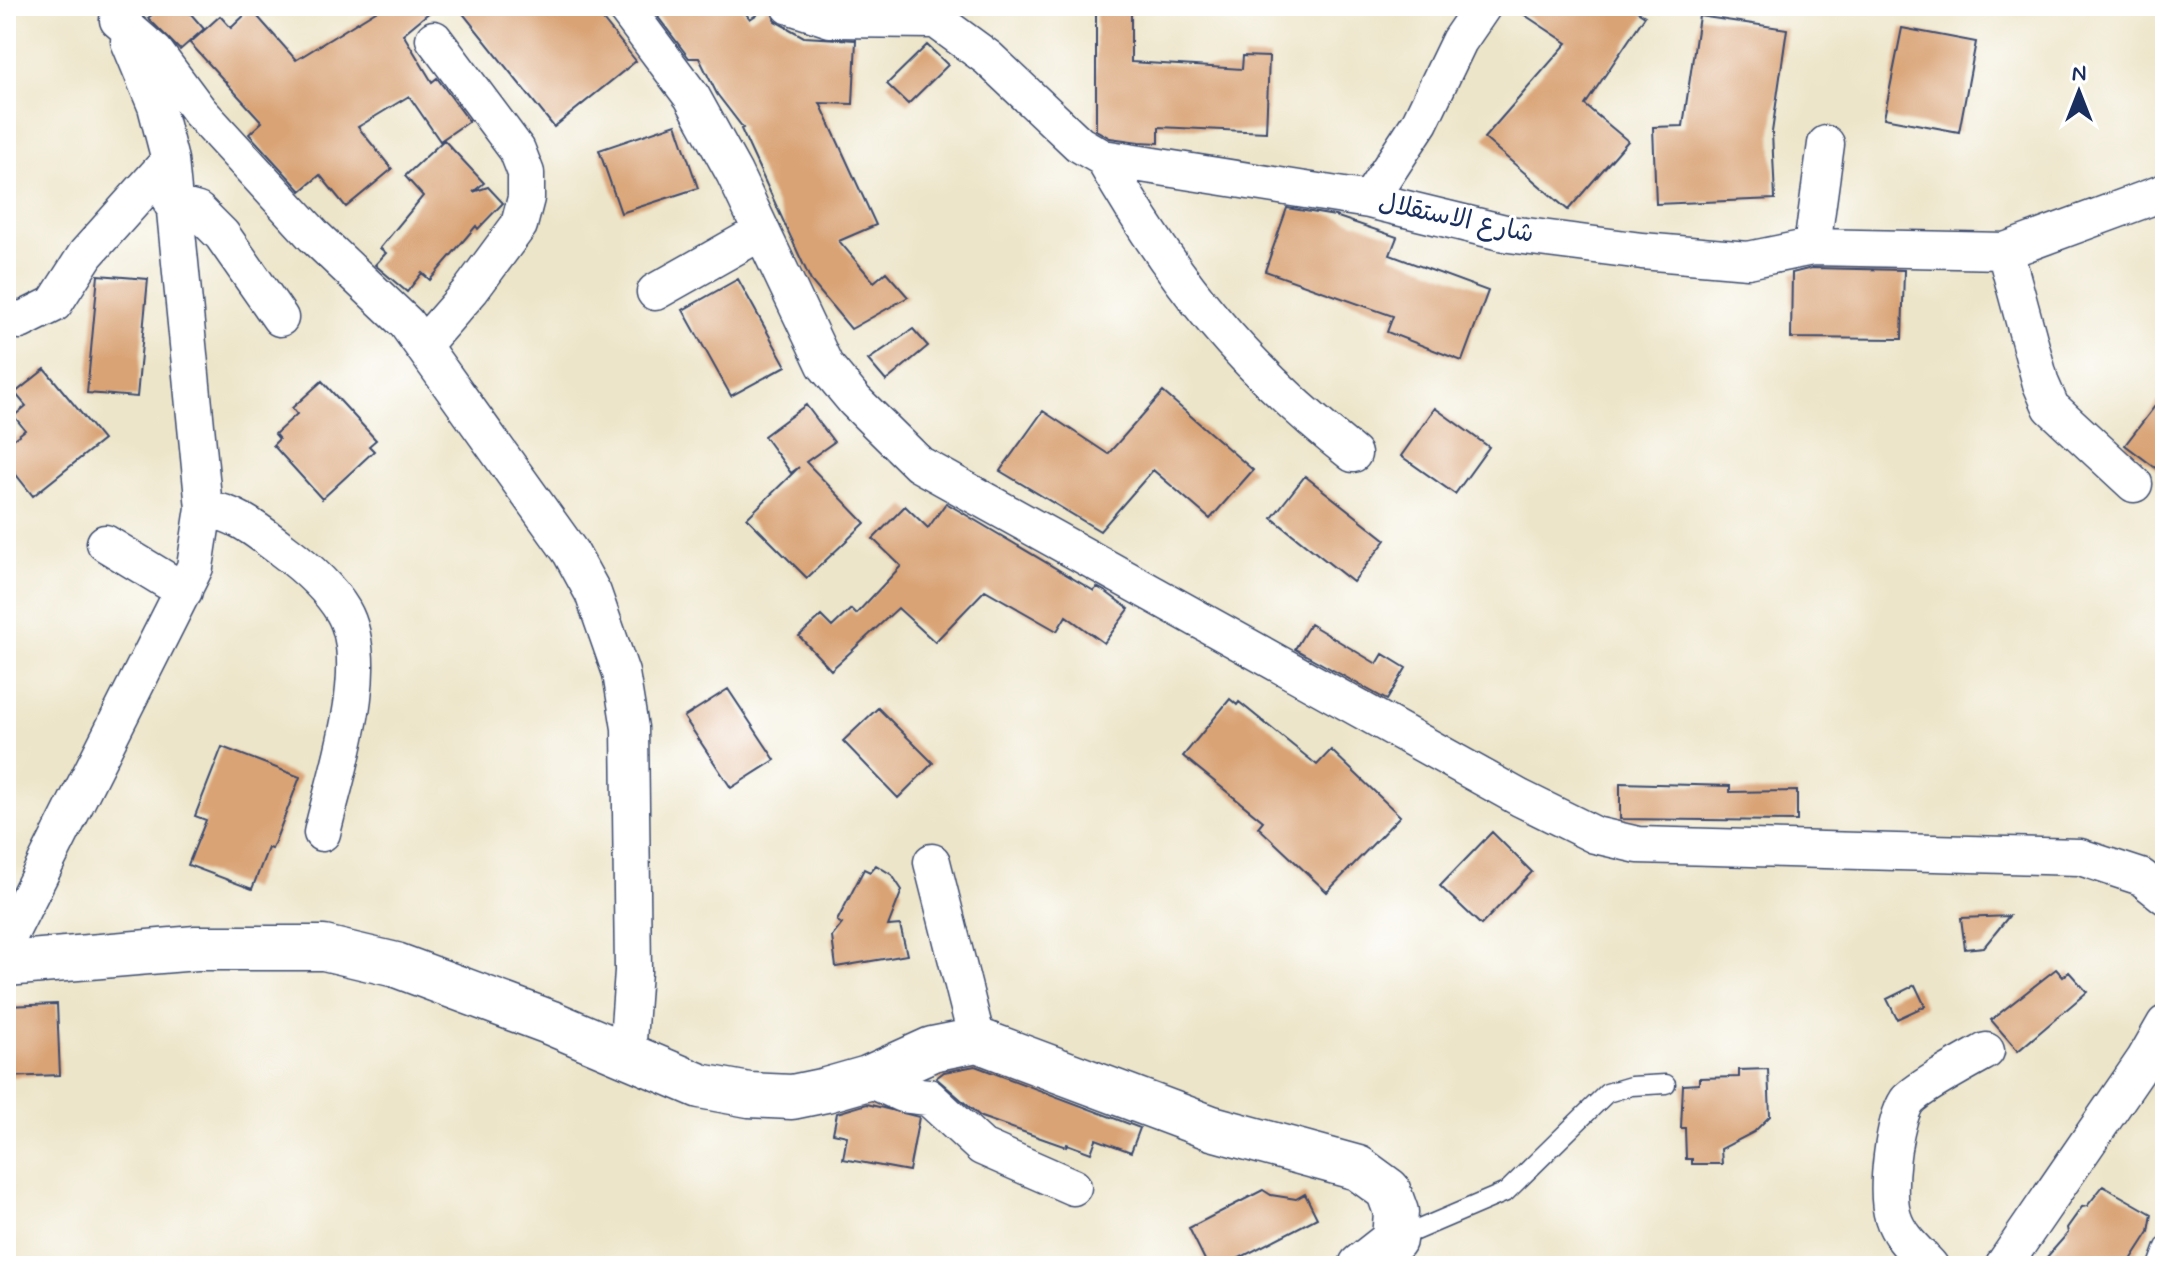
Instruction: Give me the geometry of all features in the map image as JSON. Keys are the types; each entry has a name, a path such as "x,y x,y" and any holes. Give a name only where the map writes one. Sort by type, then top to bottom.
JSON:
{"street":[{"path":"624,6 692,97 825,365 855,401 919,464 1558,818 1595,835 1638,845 2080,857 2141,877 2165,896"},
{"name":"شارع الاستقلال","path":"790,6 830,19 936,20 988,58 1079,144 1103,158 1369,200 1509,234 1642,251 1748,260 1812,247 2005,251 2165,192"},
{"path":"1369,200 1420,122 1459,41 1483,6"},
{"path":"6,942 195,567 204,508 170,160 156,106 112,13"},
{"path":"112,13 155,52 251,170 314,236 406,323 571,553 593,593 621,673 630,728 633,971 627,1055"},
{"path":"423,345 471,290 519,225 526,198 526,173 517,150 434,39"},
{"path":"1812,247 1826,144"},
{"path":"1103,158 1173,272 1212,321 1299,411 1353,454"},
{"path":"6,316 20,321 54,304 86,254 170,160"},
{"path":"172,204 198,211 222,235 280,318"},
{"path":"655,292 761,232"},
{"path":"2005,251 2041,384 2051,407 2134,484"},
{"path":"204,508 232,512 300,562 344,613 355,654 350,711 322,833"},
{"path":"105,543 184,591"},
{"path":"932,862 977,1040"},
{"path":"6,964 196,948 324,948 396,965 700,1086 749,1095 792,1097 868,1078 932,1049 977,1040 1212,1128 1358,1168 1388,1190 1396,1212 1377,1253"},
{"path":"2017,1257 2165,1024"},
{"path":"1930,1266 1908,1244 1892,1215 1891,1176 1896,1129 1908,1100 1986,1051"},
{"path":"868,1078 902,1094 928,1097 982,1147 1073,1187"}],"lane":[{"path":"1377,1253 1506,1192 1607,1093 1631,1086 1666,1084"},
{"path":"2158,1266 2165,1247"}],"building":[{"path":"163,6 184,6 204,29 180,50 148,18"},
{"path":"384,6 437,6 403,34 432,82 437,78 469,121 440,141 409,96 358,127 392,169 346,207 320,175 301,191 249,134 262,122 190,43 220,16 231,28 251,9 296,60"},
{"path":"457,6 592,6 636,61 554,127"},
{"path":"673,6 740,6 750,19 770,6 775,21 804,37 856,40 853,104 820,103 876,225 839,241 874,282 886,272 908,297 851,329 811,281 743,128 717,94 699,58 689,58 658,17"},
{"path":"1096,6 1131,6 1131,62 1242,69 1243,56 1269,57 1266,132 1159,127 1159,143 1110,138 1096,130"},
{"path":"1511,6 1629,6 1645,16 1585,105 1628,141 1568,210 1484,138 1567,43"},
{"path":"1699,16 1787,29 1772,132 1775,199 1656,204 1653,127 1683,126"},
{"path":"1902,28 1976,42 1959,132 1884,118"},
{"path":"927,45 948,65 908,104 887,84"},
{"path":"676,124 698,188 621,213 599,150"},
{"path":"444,140 484,183 473,192 488,187 503,203 478,229 476,226 430,280 422,273 407,292 375,265 386,253 380,248 423,196 405,176"},
{"path":"1287,208 1335,216 1397,237 1390,255 1488,291 1462,361 1387,332 1393,316 1265,271"},
{"path":"1812,268 1904,270 1902,339 1791,338 1792,273"},
{"path":"98,275 148,279 137,397 87,393"},
{"path":"738,279 786,366 731,396 683,310"},
{"path":"913,329 928,346 886,381 868,360"},
{"path":"45,369 103,440 33,496 6,462 6,445 25,430 14,416 26,406 15,393"},
{"path":"322,381 376,440 369,446 374,451 322,499 273,445 279,439 275,434 297,414 292,408"},
{"path":"1163,392 1253,470 1210,519 1153,470 1100,531 1000,471 1043,411 1108,454"},
{"path":"2165,393 2165,475 2125,445"},
{"path":"806,405 834,442 806,462 865,523 807,578 747,518 799,467 791,473 764,436"},
{"path":"1435,408 1489,447 1455,494 1401,456"},
{"path":"1305,476 1386,540 1353,582 1272,518"},
{"path":"946,503 1094,591 1097,587 1106,592 1129,609 1104,643 1066,616 1057,631 985,590 935,642 898,608 831,670 799,636 821,616 832,627 851,609 856,614 901,566 873,539 905,506 928,528"},
{"path":"1310,624 1377,664 1383,654 1406,668 1387,700 1295,649"},
{"path":"728,689 775,760 731,788 684,717"},
{"path":"1230,699 1237,705 1239,702 1317,765 1331,750 1400,816 1327,892 1258,827 1263,821 1183,756"},
{"path":"878,708 933,763 898,798 843,741"},
{"path":"222,747 300,777 272,849 268,848 252,889 188,865 206,820 195,816"},
{"path":"1620,783 1730,786 1730,792 1797,791 1797,821 1620,819"},
{"path":"1492,832 1532,872 1481,925 1440,886"},
{"path":"876,865 892,875 902,890 888,926 900,925 907,955 836,967 832,937 842,924 837,921 864,869 870,872"},
{"path":"2009,916 1984,947 1965,949 1961,918"},
{"path":"2056,969 2063,977 2069,972 2087,992 2018,1051 1991,1020"},
{"path":"1915,985 1925,1006 1897,1019 1887,999"},
{"path":"57,1004 60,1075 6,1077 6,1006"},
{"path":"975,1066 1140,1128 1131,1152 1096,1139 1091,1153 981,1117 936,1078 944,1072"},
{"path":"1768,1069 1770,1116 1754,1132 1721,1149 1722,1164 1692,1164 1692,1159 1686,1159 1685,1128 1681,1128 1683,1085 1699,1084 1699,1078 1739,1077 1739,1070"},
{"path":"867,1104 919,1117 909,1171 843,1159 847,1136 833,1133 837,1113"},
{"path":"2103,1186 2152,1214 2149,1232 2127,1266 2039,1266 2068,1233 2067,1228 2082,1207 2087,1206"},
{"path":"1263,1190 1271,1195 1296,1199 1305,1194 1317,1218 1224,1266 1208,1266 1189,1228"}]}
